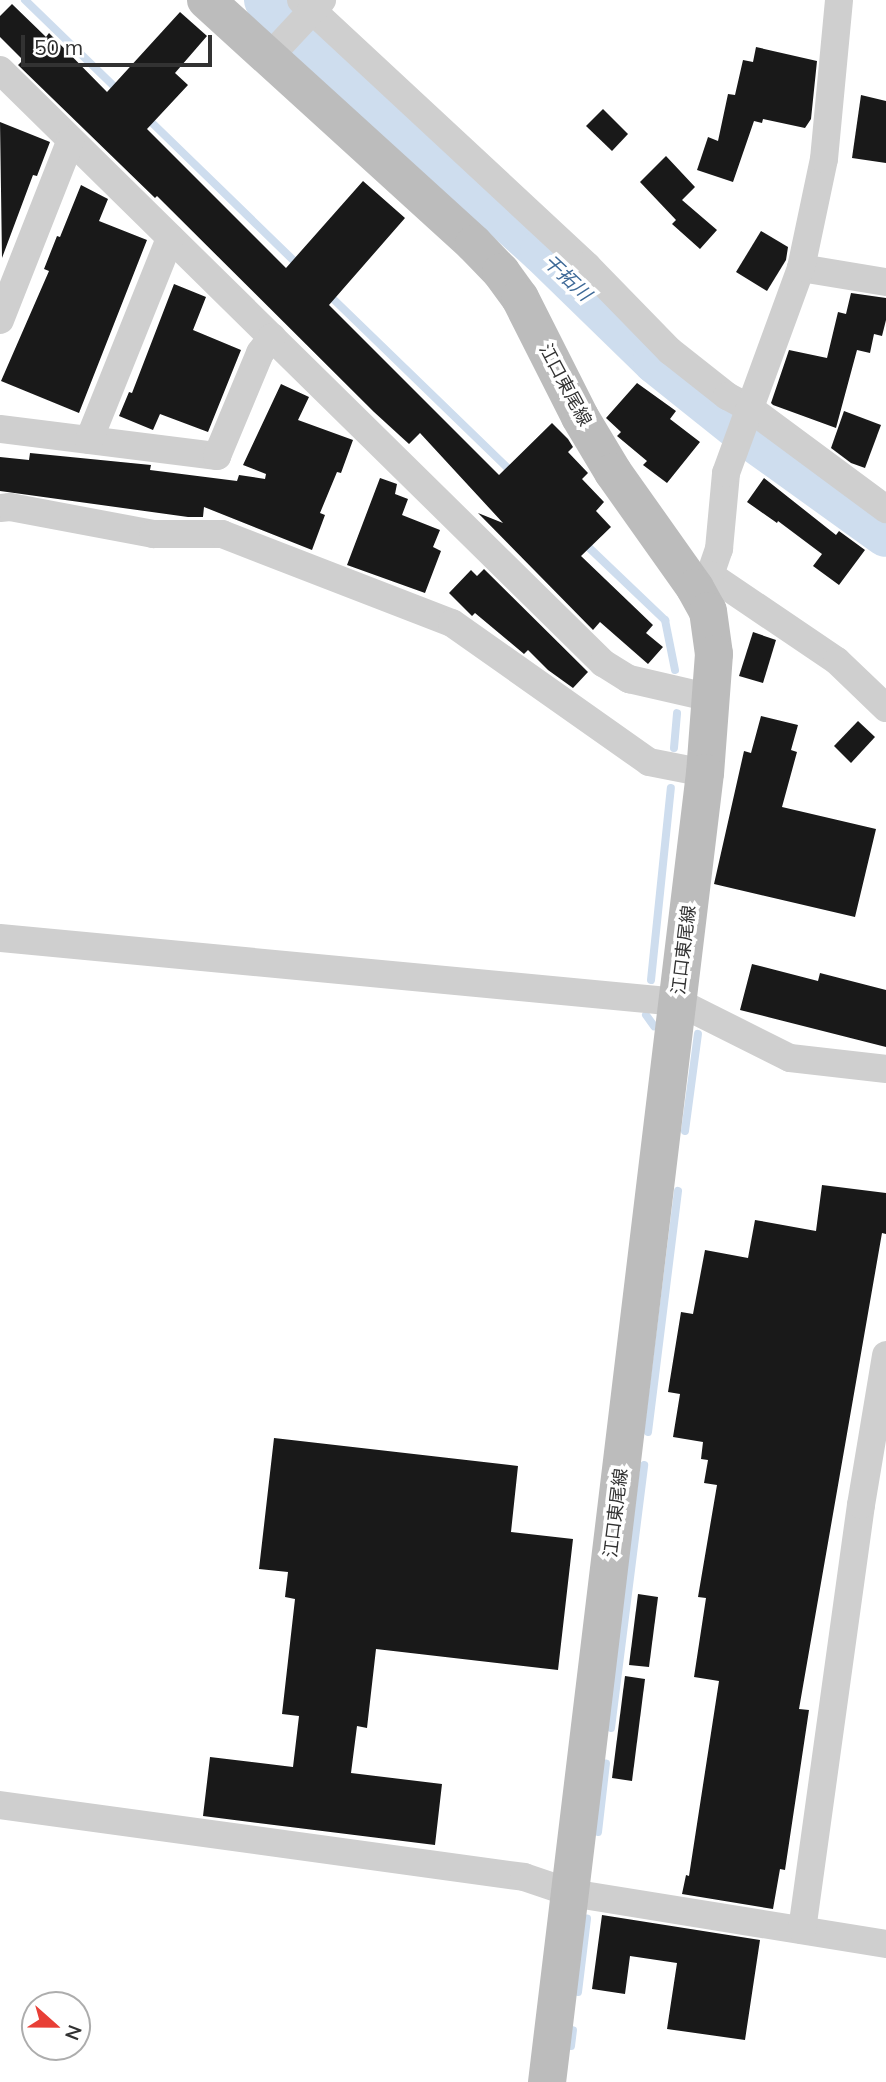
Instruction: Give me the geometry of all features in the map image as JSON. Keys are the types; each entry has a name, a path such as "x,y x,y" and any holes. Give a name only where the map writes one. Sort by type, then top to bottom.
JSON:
{"main road":[{"name":"江口東尾線","path":"206,0 277,48 501,272 520,298 580,417 613,472 703,582 708,611 714,654 705,773 547,2082"}],"street":[{"path":"839,0 824,159 801,268 734,444 724,483 719,549 703,582 837,661 886,708"},
{"path":"277,48 311,6 587,266 670,351 727,396 886,509"},
{"path":"0,70 603,663 629,679 712,698"},
{"path":"0,320 71,140"},
{"path":"89,440 170,238"},
{"path":"801,268 886,282"},
{"path":"0,429 218,456 260,353 272,337"},
{"path":"0,508 10,507 153,534 222,534 452,623 649,762 705,773"},
{"path":"0,938 678,1002 790,1058 886,1069"},
{"path":"802,1930 874,1507 886,1355"},
{"path":"0,1805 524,1877 571,1893 886,1944"}],"building":[{"path":"12,4 46,37 49,33 107,92 180,12 207,36 175,73 188,85 147,129 286,268 363,181 405,218 329,305 499,475 552,423 568,439 573,447 568,452 588,473 582,479 604,502 596,511 611,527 581,556 653,625 646,633 663,647 648,664 600,622 593,630 478,513 503,523 420,433 409,444 374,412 157,196 155,198 18,65 23,60 0,37 0,16"},
{"path":"756,47 817,61 811,119 805,128 763,119 762,123 754,121 733,182 697,170 708,137 718,141 728,94 735,95 743,60 753,62"},
{"path":"861,95 886,101 886,163 852,158"},
{"path":"603,109 628,134 612,151 586,126"},
{"path":"0,122 50,142 37,176 33,175 2,258"},
{"path":"666,156 695,187 682,200 717,230 700,249 672,224 676,220 640,182"},
{"path":"81,185 108,199 99,221 147,240 79,413 1,381 49,271 44,269 57,236 60,237"},
{"path":"761,231 788,247 786,260 767,291 736,272"},
{"path":"174,284 206,297 193,330 241,350 208,432 160,414 153,430 119,416 129,392 132,393"},
{"path":"851,293 886,298 886,320 882,336 874,334 870,353 857,350 836,428 773,405 771,403 789,350 827,358 838,312 846,314"},
{"path":"637,383 676,411 670,419 700,442 667,483 643,465 647,461 617,436 621,432 606,418"},
{"path":"281,384 309,397 298,420 353,440 341,473 337,472 320,513 325,515 312,550 204,507 203,517 188,517 0,491 0,457 29,460 30,453 151,465 150,470 237,481 239,475 265,479 266,474 243,465"},
{"path":"844,411 881,425 865,468 851,463 831,448"},
{"path":"380,478 397,484 395,494 408,499 402,515 440,530 433,547 441,551 425,593 347,565"},
{"path":"764,478 836,535 839,531 865,550 839,585 813,566 822,554 747,502"},
{"path":"484,569 588,672 573,688 548,670 528,650 524,654 475,613 472,616 449,593 471,570 477,576"},
{"path":"753,632 776,640 763,683 739,676"},
{"path":"761,716 798,725 791,750 797,752 782,807 876,829 855,917 714,884 744,751 751,753"},
{"path":"858,721 875,737 851,763 834,746"},
{"path":"752,964 818,981 820,973 886,990 886,1047 740,1010"},
{"path":"822,1185 886,1193 886,1234 882,1233 799,1709 809,1710 785,1870 780,1869 773,1909 682,1894 686,1875 689,1876 719,1681 694,1677 706,1598 698,1597 717,1485 704,1483 708,1460 701,1459 703,1442 673,1437 680,1394 668,1392 681,1312 693,1314 705,1250 748,1258 755,1220 816,1231"},
{"path":"274,1438 518,1466 511,1532 573,1539 558,1670 376,1649 367,1728 357,1726 351,1773 442,1784 435,1845 203,1816 210,1757 293,1767 299,1716 282,1714 295,1599 285,1597 288,1572 259,1569"},
{"path":"638,1594 658,1597 649,1667 629,1665"},
{"path":"625,1676 645,1679 632,1781 612,1778"},
{"path":"602,1915 760,1940 745,2040 667,2029 677,1963 630,1956 625,1994 592,1989"}],"waterway":[{"path":"25,0 121,93"},
{"name":"干拓川","path":"267,0 543,251 656,361 747,434 886,534"},
{"path":"145,116 299,266"},
{"path":"326,292 513,473"},
{"path":"582,541 665,620 675,670"},
{"path":"674,748 677,713"},
{"path":"651,980 671,788"},
{"path":"646,1015 654,1026"},
{"path":"685,1131 698,1034"},
{"path":"648,1432 678,1191"},
{"path":"611,1728 644,1465"},
{"path":"598,1832 606,1763"},
{"path":"578,1992 587,1919"},
{"path":"571,2046 573,2030"}]}
